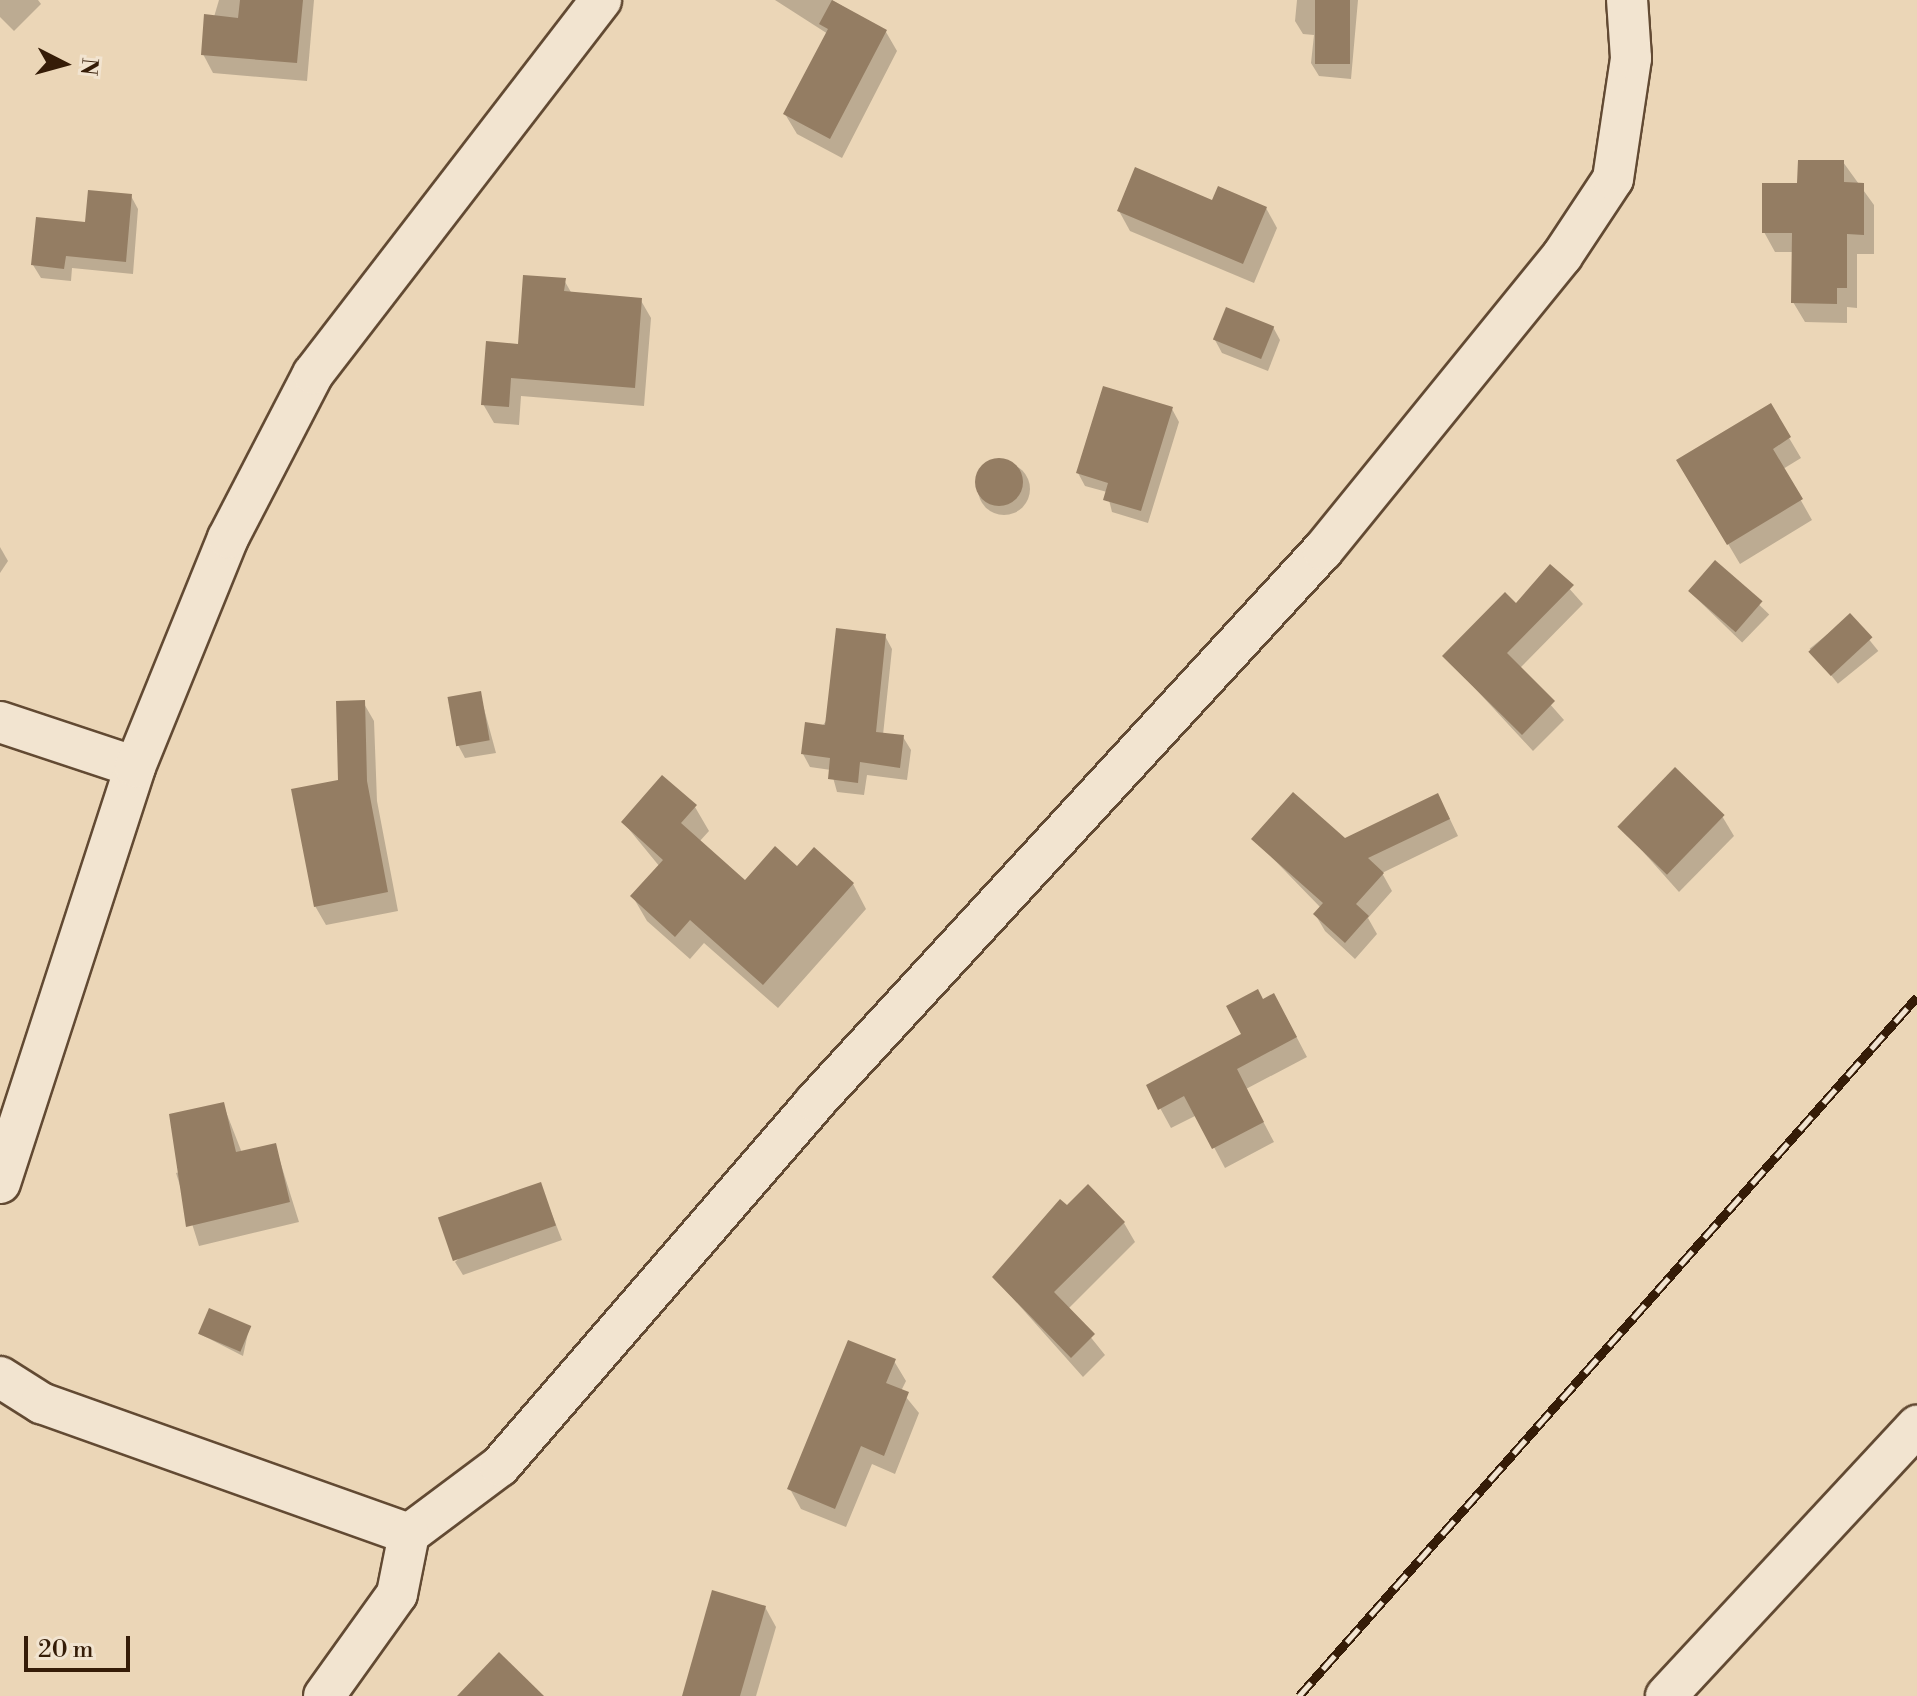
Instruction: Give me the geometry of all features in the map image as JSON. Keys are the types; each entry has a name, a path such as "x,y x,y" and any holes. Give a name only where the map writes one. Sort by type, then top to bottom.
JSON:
{"street":[{"path":"0,1183 135,767 228,538 313,374 601,0"},
{"path":"324,1696 397,1594 409,1534 500,1466 815,1102 1323,550 1562,256 1613,179 1631,58 1627,0"},
{"path":"0,722 135,767"},
{"path":"0,1377 41,1403 409,1534"},
{"path":"1666,1696 1917,1426"}],"building":[{"path":"240,0 303,0 297,63 201,55 204,14 238,18"},
{"path":"832,0 887,30 830,139 783,114 828,29 819,24"},
{"path":"1315,0 1350,0 1350,64 1315,64"},
{"path":"1798,160 1844,160 1844,182 1864,183 1864,235 1847,234 1847,288 1837,288 1837,304 1791,303 1792,233 1762,233 1762,183 1797,183"},
{"path":"1135,167 1212,200 1218,186 1267,207 1243,264 1117,211"},
{"path":"88,190 132,194 126,262 66,256 64,269 31,265 36,217 85,222"},
{"path":"523,275 566,278 564,291 642,298 635,388 511,378 509,407 481,405 486,341 518,344"},
{"path":"1226,307 1274,326 1261,359 1213,339"},
{"path":"1103,386 1173,407 1141,511 1103,500 1108,483 1076,473"},
{"path":"1771,403 1791,437 1773,449 1803,499 1727,545 1676,460"},
{"path":"999,458 1016,465 1023,482 1016,499 999,506 982,499 975,482 982,465"},
{"path":"1715,560 1763,601 1736,632 1688,591"},
{"path":"1550,564 1574,585 1507,653 1555,701 1522,735 1442,656 1505,592 1516,603"},
{"path":"1850,613 1873,637 1831,676 1808,652"},
{"path":"836,628 886,634 876,732 904,735 900,768 860,762 858,783 828,779 830,758 801,754 805,722 825,725"},
{"path":"481,691 490,740 456,746 448,697"},
{"path":"365,700 367,781 388,892 314,907 291,789 338,780 336,701"},
{"path":"1675,767 1725,815 1667,875 1617,827"},
{"path":"662,775 697,805 681,823 745,880 775,846 797,866 814,847 854,883 763,985 690,920 675,937 630,896 663,860 621,822"},
{"path":"1293,792 1345,838 1438,793 1450,819 1368,858 1384,873 1356,904 1369,916 1345,943 1313,914 1323,903 1251,839"},
{"path":"1258,989 1263,999 1274,993 1297,1037 1237,1069 1264,1122 1212,1149 1184,1096 1158,1110 1146,1085 1241,1034 1226,1006"},
{"path":"224,1102 236,1152 276,1143 290,1202 186,1227 169,1114"},
{"path":"541,1182 556,1225 453,1261 438,1217"},
{"path":"1088,1184 1125,1222 1054,1292 1095,1334 1071,1358 992,1277 1060,1199 1067,1205"},
{"path":"209,1308 251,1326 240,1352 198,1334"},
{"path":"848,1340 896,1359 886,1383 909,1392 884,1456 861,1446 835,1509 787,1489"},
{"path":"712,1590 766,1606 740,1696 682,1696"},
{"path":"499,1652 544,1696 457,1696"}],"railway":[{"path":"1299,1696 1917,997"}]}
